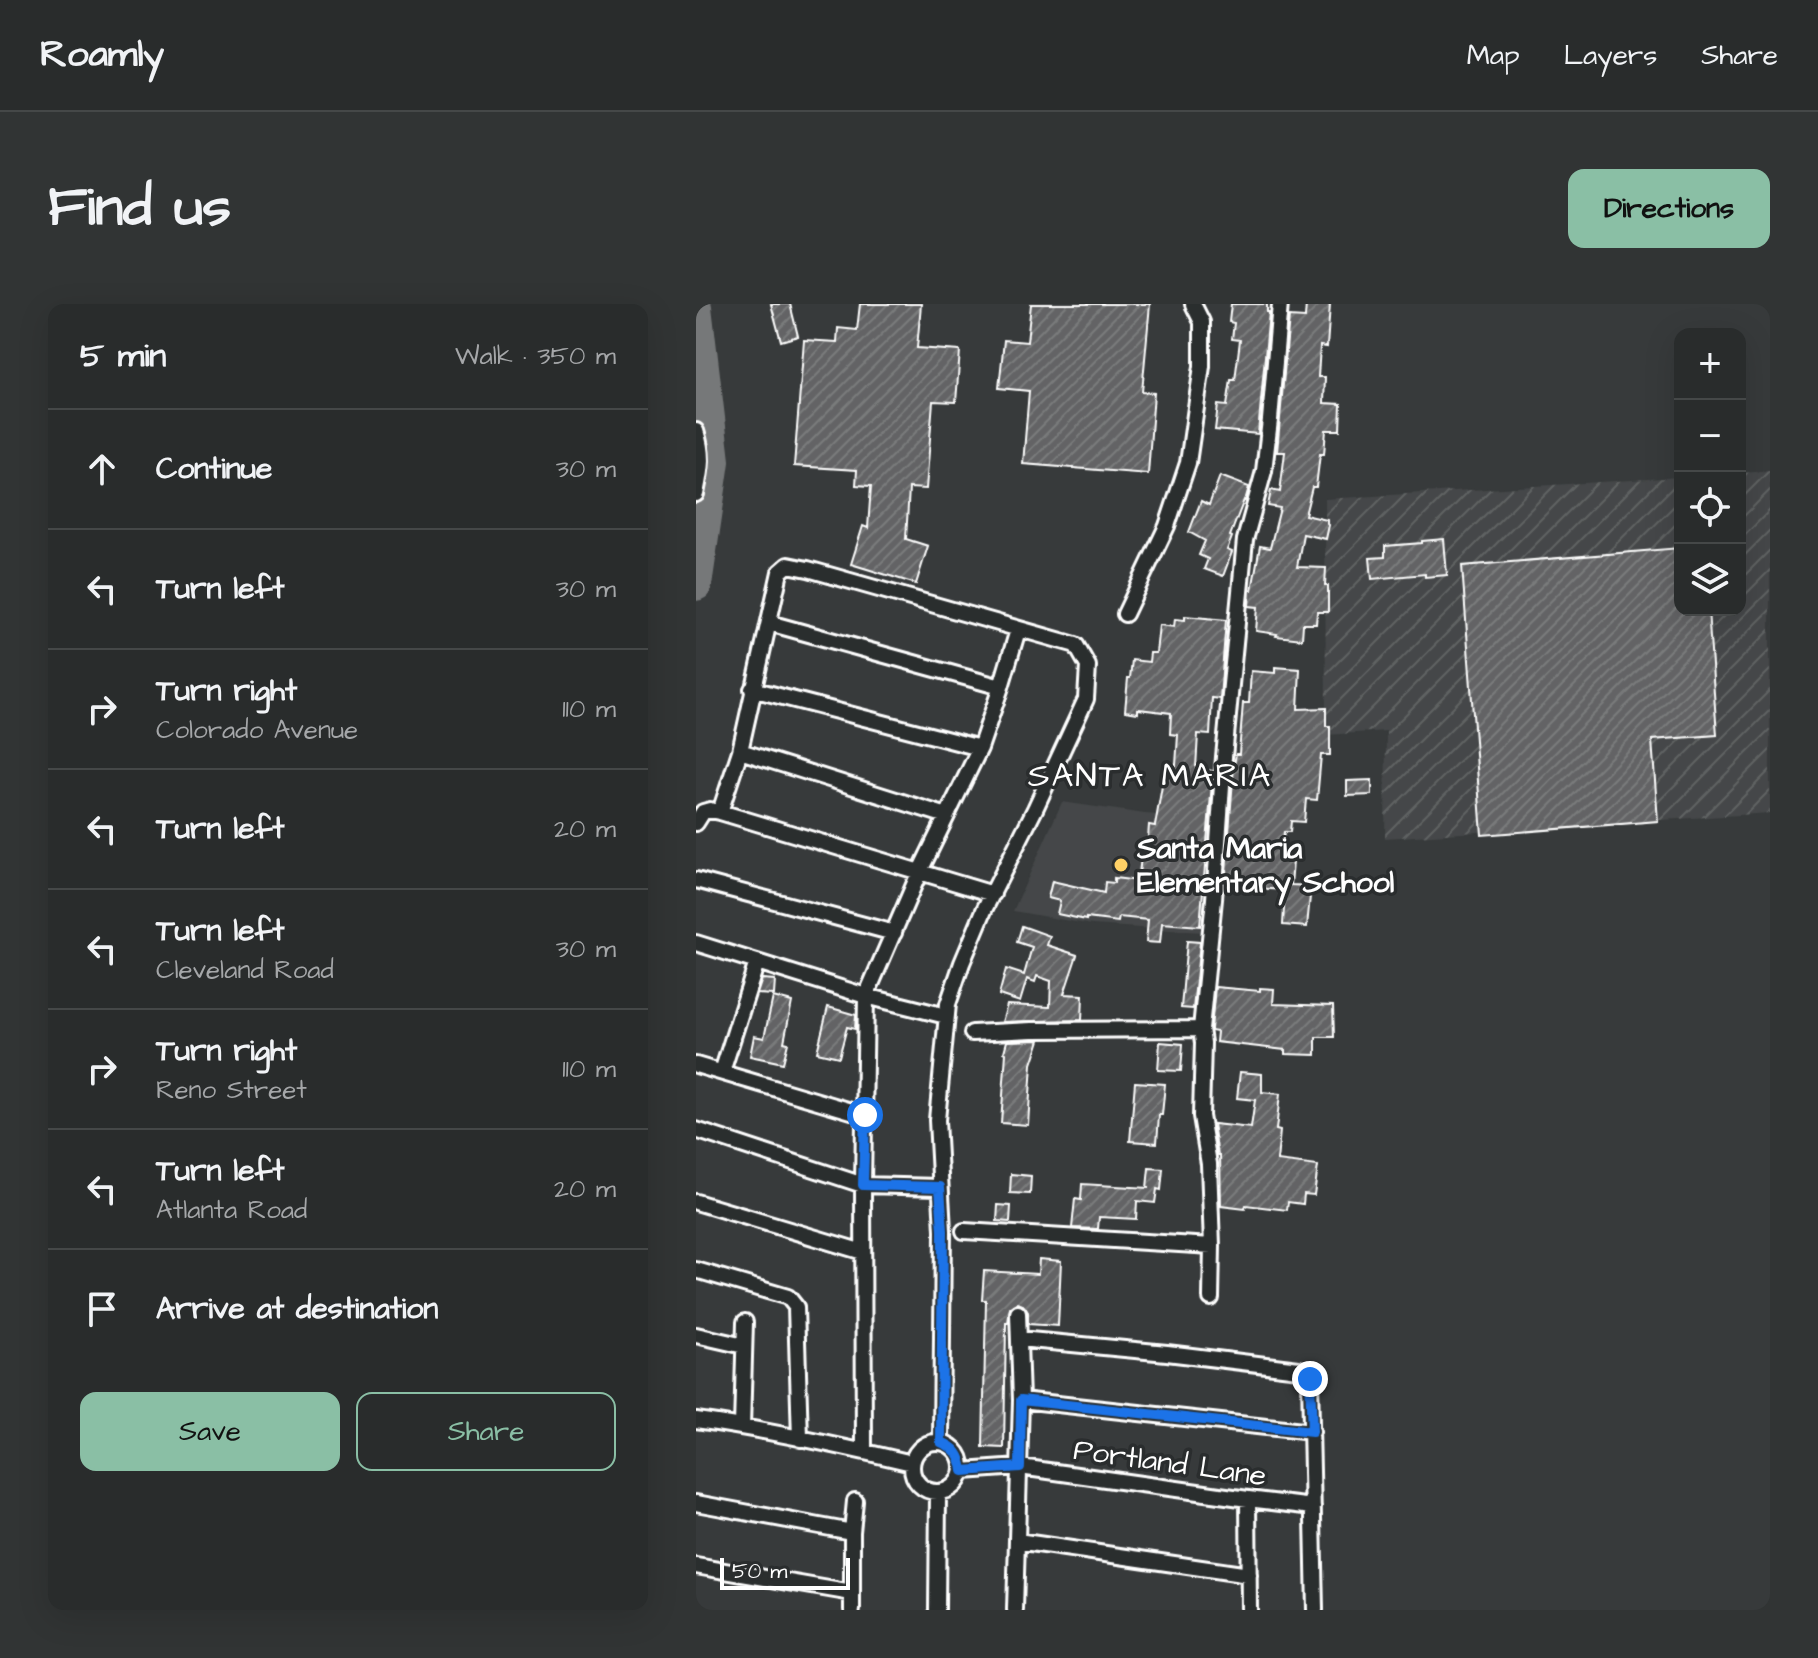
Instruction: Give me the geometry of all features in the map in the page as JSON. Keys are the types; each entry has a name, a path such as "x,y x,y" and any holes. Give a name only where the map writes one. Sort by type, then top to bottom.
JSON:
{"street":[{"path":"1125,614 1167,526 1188,463 1202,366 1202,322 1193,304"},
{"path":"1211,1298 1209,1164 1201,1116 1201,1029 1245,540 1264,471 1280,304"},
{"path":"696,431 702,449 696,494"},
{"path":"720,812 740,751 780,572 788,565 1076,645 1088,666 1086,699 993,894 962,963 948,1004 937,1120 943,1231 941,1442"},
{"path":"769,623 1001,687"},
{"path":"864,1452 866,996 920,871 980,748 1018,630"},
{"path":"752,689 980,748"},
{"path":"740,751 947,816"},
{"path":"696,823 703,812 720,812 993,894"},
{"path":"696,880 894,933"},
{"path":"696,943 866,996 946,1016"},
{"path":"722,1072 757,962"},
{"path":"972,1033 1201,1029"},
{"path":"696,1065 865,1115"},
{"path":"696,1130 863,1185 940,1187"},
{"path":"696,1202 863,1252"},
{"path":"964,1231 1212,1246"},
{"path":"696,1270 788,1297 796,1307 800,1439"},
{"path":"1015,1610 1021,1400 1018,1313"},
{"path":"742,1427 745,1322"},
{"path":"696,1335 744,1346"},
{"path":"1019,1339 1167,1353 1308,1372 1315,1610"},
{"path":"1021,1400 1312,1432"},
{"path":"696,1420 912,1463"},
{"path":"941,1442 953,1447 961,1458 963,1471 954,1486 938,1493 924,1489 914,1478 912,1463 918,1451 928,1443 941,1442"},
{"name":"Portland Lane","path":"963,1471 1020,1467 1313,1507"},
{"path":"937,1610 938,1493"},
{"path":"1248,1499 1249,1610"},
{"path":"852,1610 855,1501"},
{"path":"696,1503 852,1532"},
{"path":"1017,1541 1249,1575"},
{"path":"696,1566 852,1593"}],"shaded area":[{"path":"1770,471 1770,813 1385,838 1386,731 1326,735 1325,499 1674,477 1674,616 1746,616 1746,473"},
{"name":"Santa Maria Elementary School","path":"1062,802 1145,814 1212,819 1202,932 1092,925 1013,911"}],"building":[{"path":"771,304 790,304 798,336 781,341"},
{"path":"860,304 921,304 917,348 960,351 956,402 933,401 926,489 909,488 906,539 928,546 916,584 851,564 863,526 868,528 871,486 856,485 857,470 794,466 804,340 837,342 838,328 857,330"},
{"path":"1031,304 1150,304 1142,392 1154,393 1148,474 1023,464 1029,391 999,388 1004,340 1027,342"},
{"path":"1231,304 1267,304 1269,312 1258,434 1215,430 1218,405 1227,406 1231,380 1235,380 1240,340 1232,339 1234,323 1229,322"},
{"path":"1306,304 1330,304 1327,347 1320,346 1318,377 1325,377 1324,403 1341,404 1340,430 1326,430 1316,487 1312,487 1305,515 1327,520 1326,539 1303,534 1297,567 1326,568 1328,612 1317,612 1316,624 1303,624 1302,639 1256,631 1258,607 1249,606 1260,546 1270,548 1280,508 1268,506 1271,490 1280,492 1285,452 1277,452 1289,317 1305,318"},
{"path":"1220,476 1249,487 1230,536 1227,550 1232,552 1223,576 1204,569 1208,559 1199,555 1205,541 1189,532 1201,501 1209,505"},
{"path":"1444,539 1447,575 1372,579 1370,558 1385,557 1385,546"},
{"path":"1674,548 1674,616 1708,616 1717,735 1652,740 1658,821 1482,835 1462,566"},
{"path":"1185,616 1226,620 1220,699 1212,698 1210,735 1198,734 1196,768 1213,771 1200,926 1162,923 1160,943 1146,942 1148,920 1119,917 1118,922 1086,920 1057,914 1060,901 1048,898 1052,881 1104,893 1105,882 1114,883 1114,878 1138,881 1142,850 1147,851 1149,825 1155,826 1166,763 1176,765 1178,735 1170,734 1171,713 1138,709 1138,713 1125,711 1128,678 1132,660 1149,662 1150,653 1156,653 1159,625 1174,627 1175,619 1185,620"},
{"path":"1275,667 1300,669 1298,709 1326,708 1326,726 1330,726 1330,755 1321,755 1317,800 1306,799 1304,822 1291,821 1290,832 1284,832 1281,860 1293,861 1291,885 1311,886 1307,927 1283,925 1285,890 1225,886 1234,765 1236,754 1239,754 1243,703 1249,703 1251,671 1275,673"},
{"path":"1372,780 1372,795 1347,796 1347,781"},
{"path":"1022,926 1050,936 1047,945 1077,955 1064,994 1083,995 1082,1020 1002,1022 1007,1005 1050,1007 1051,981 1037,976 1035,982 1027,979 1020,1002 999,995 1006,969 1024,975 1032,947 1017,942"},
{"path":"1187,941 1200,942 1193,1009 1181,1008"},
{"path":"762,979 775,980 774,995 757,994"},
{"path":"1215,987 1260,991 1260,988 1274,989 1273,1004 1333,1006 1334,1037 1316,1037 1316,1055 1285,1054 1285,1050 1216,1042 1217,1032 1211,1031"},
{"path":"773,997 792,1002 783,1063 750,1056 754,1036 764,1038"},
{"path":"828,1007 856,1015 855,1029 847,1027 839,1057 817,1052"},
{"path":"1040,1040 1032,1064 1028,1125 1001,1123 1007,1041"},
{"path":"1160,1042 1183,1044 1181,1071 1158,1070"},
{"path":"1240,1072 1262,1074 1262,1092 1280,1094 1277,1161 1318,1166 1314,1195 1304,1194 1303,1204 1288,1202 1287,1210 1246,1205 1245,1209 1221,1206 1220,1155 1213,1124 1251,1128 1255,1100 1237,1098"},
{"path":"1135,1082 1165,1084 1157,1143 1130,1141"},
{"path":"1149,1168 1163,1169 1161,1190 1157,1189 1155,1203 1137,1201 1136,1219 1099,1217 1098,1229 1072,1228 1075,1199 1081,1200 1082,1184 1147,1188"},
{"path":"1011,1174 1031,1176 1030,1194 1010,1193"},
{"path":"998,1205 1011,1206 1010,1222 997,1221"},
{"path":"1039,1259 1061,1261 1058,1326 1028,1324 1028,1312 1023,1305 1017,1303 1010,1308 1006,1323 1004,1448 983,1447 984,1271 1038,1274"}],"waterway":[{"path":"696,307 714,461 696,585"}],"place":[{"name":"Santa Maria Elementary School","path":"1121,865"}],"district":[{"name":"SANTA MARIA","path":"1150,774"}],"route":[{"path":"865,1115 863,1185 940,1187 943,1231 941,1442 953,1447 961,1458 963,1471 1020,1467 1021,1400 1312,1432 1310,1379"}]}
